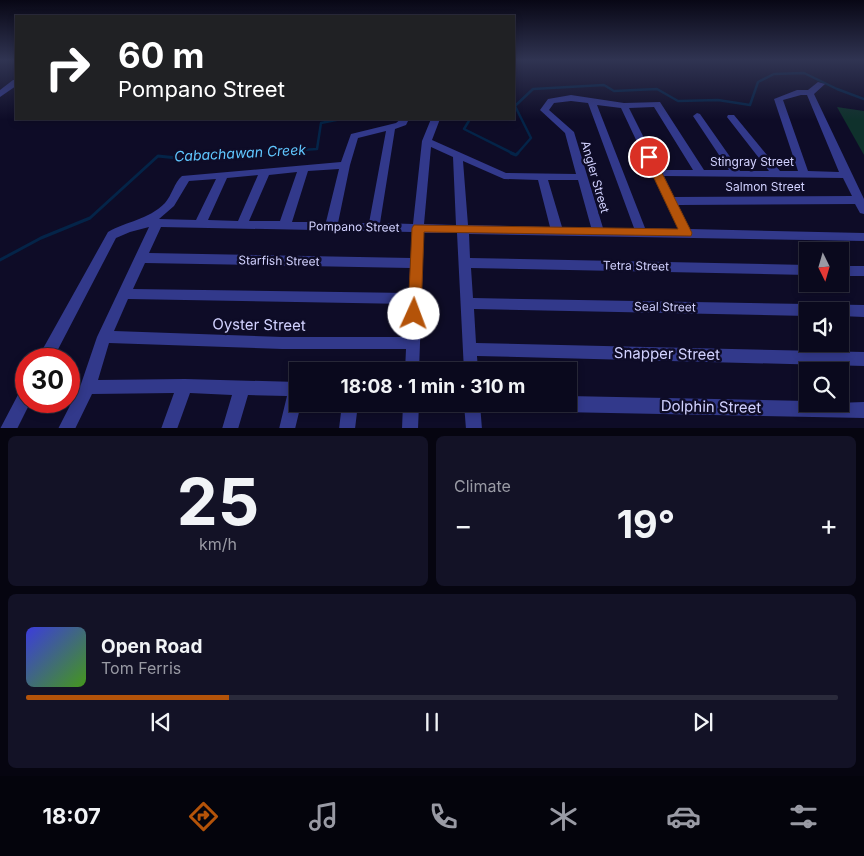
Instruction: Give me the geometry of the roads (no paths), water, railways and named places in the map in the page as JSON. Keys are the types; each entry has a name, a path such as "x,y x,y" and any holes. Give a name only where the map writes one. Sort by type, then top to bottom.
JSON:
{"street":[{"path":"0,94 15,83"},
{"path":"804,175 778,99 800,92 810,92 821,84"},
{"path":"810,92 846,175 862,205"},
{"name":"Angler Street","path":"592,102 571,98 560,99 550,101 544,110 569,132 598,232"},
{"path":"641,232 592,102 624,106 654,103 659,106 700,174"},
{"path":"624,106 686,233"},
{"path":"697,116 737,174"},
{"path":"731,117 777,174"},
{"path":"331,226 345,165 354,136 402,124 404,120"},
{"path":"412,362 418,228 427,141 435,120"},
{"path":"374,227 391,127"},
{"path":"427,141 504,176 582,177"},
{"path":"458,156 470,362"},
{"path":"52,348 112,235 120,230 150,223 175,198 181,183 186,178 345,165"},
{"path":"285,225 304,168"},
{"path":"242,225 265,171"},
{"name":"Stingray Street","path":"658,173 846,175"},
{"path":"200,224 224,174"},
{"path":"542,176 557,231"},
{"name":"Salmon Street","path":"670,201 862,205"},
{"path":"66,428 88,387 104,337 141,258 150,223"},
{"name":"Pompano Street","path":"150,223 864,237"},
{"name":"Starfish Street","path":"141,258 416,263"},
{"name":"Tetra Street","path":"464,262 799,270"},
{"path":"849,271 864,271"},
{"path":"124,294 415,300"},
{"name":"Seal Street","path":"467,303 864,311"},
{"name":"Oyster Street","path":"104,337 282,343 413,343"},
{"name":"Snapper Street","path":"469,349 864,359"},
{"path":"88,387 185,386 289,389"},
{"path":"169,428 185,386"},
{"path":"230,428 242,388"},
{"name":"Dolphin Street","path":"577,404 864,410"},
{"path":"288,428 292,412"},
{"path":"347,428 349,412"},
{"path":"410,428 411,412"},
{"path":"473,412 474,428"},
{"path":"8,428 16,413"}],"waterway":[{"name":"Cabachawan Creek","path":"515,106 533,89 604,85 614,91 657,89 678,101 718,100 750,105 758,82 762,80"},
{"name":"Cabachawan Creek","path":"818,80 864,99"},
{"name":"Cabachawan Creek","path":"515,106 531,138 517,154"},
{"name":"Cabachawan Creek","path":"241,154 317,149 321,123 336,120"},
{"name":"Cabachawan Creek","path":"469,120 464,129 514,154"},
{"name":"Cabachawan Creek","path":"0,260 41,238 90,218 158,156 177,158 260,153"},
{"name":"Cabachawan Creek","path":"511,153 517,154"}]}
